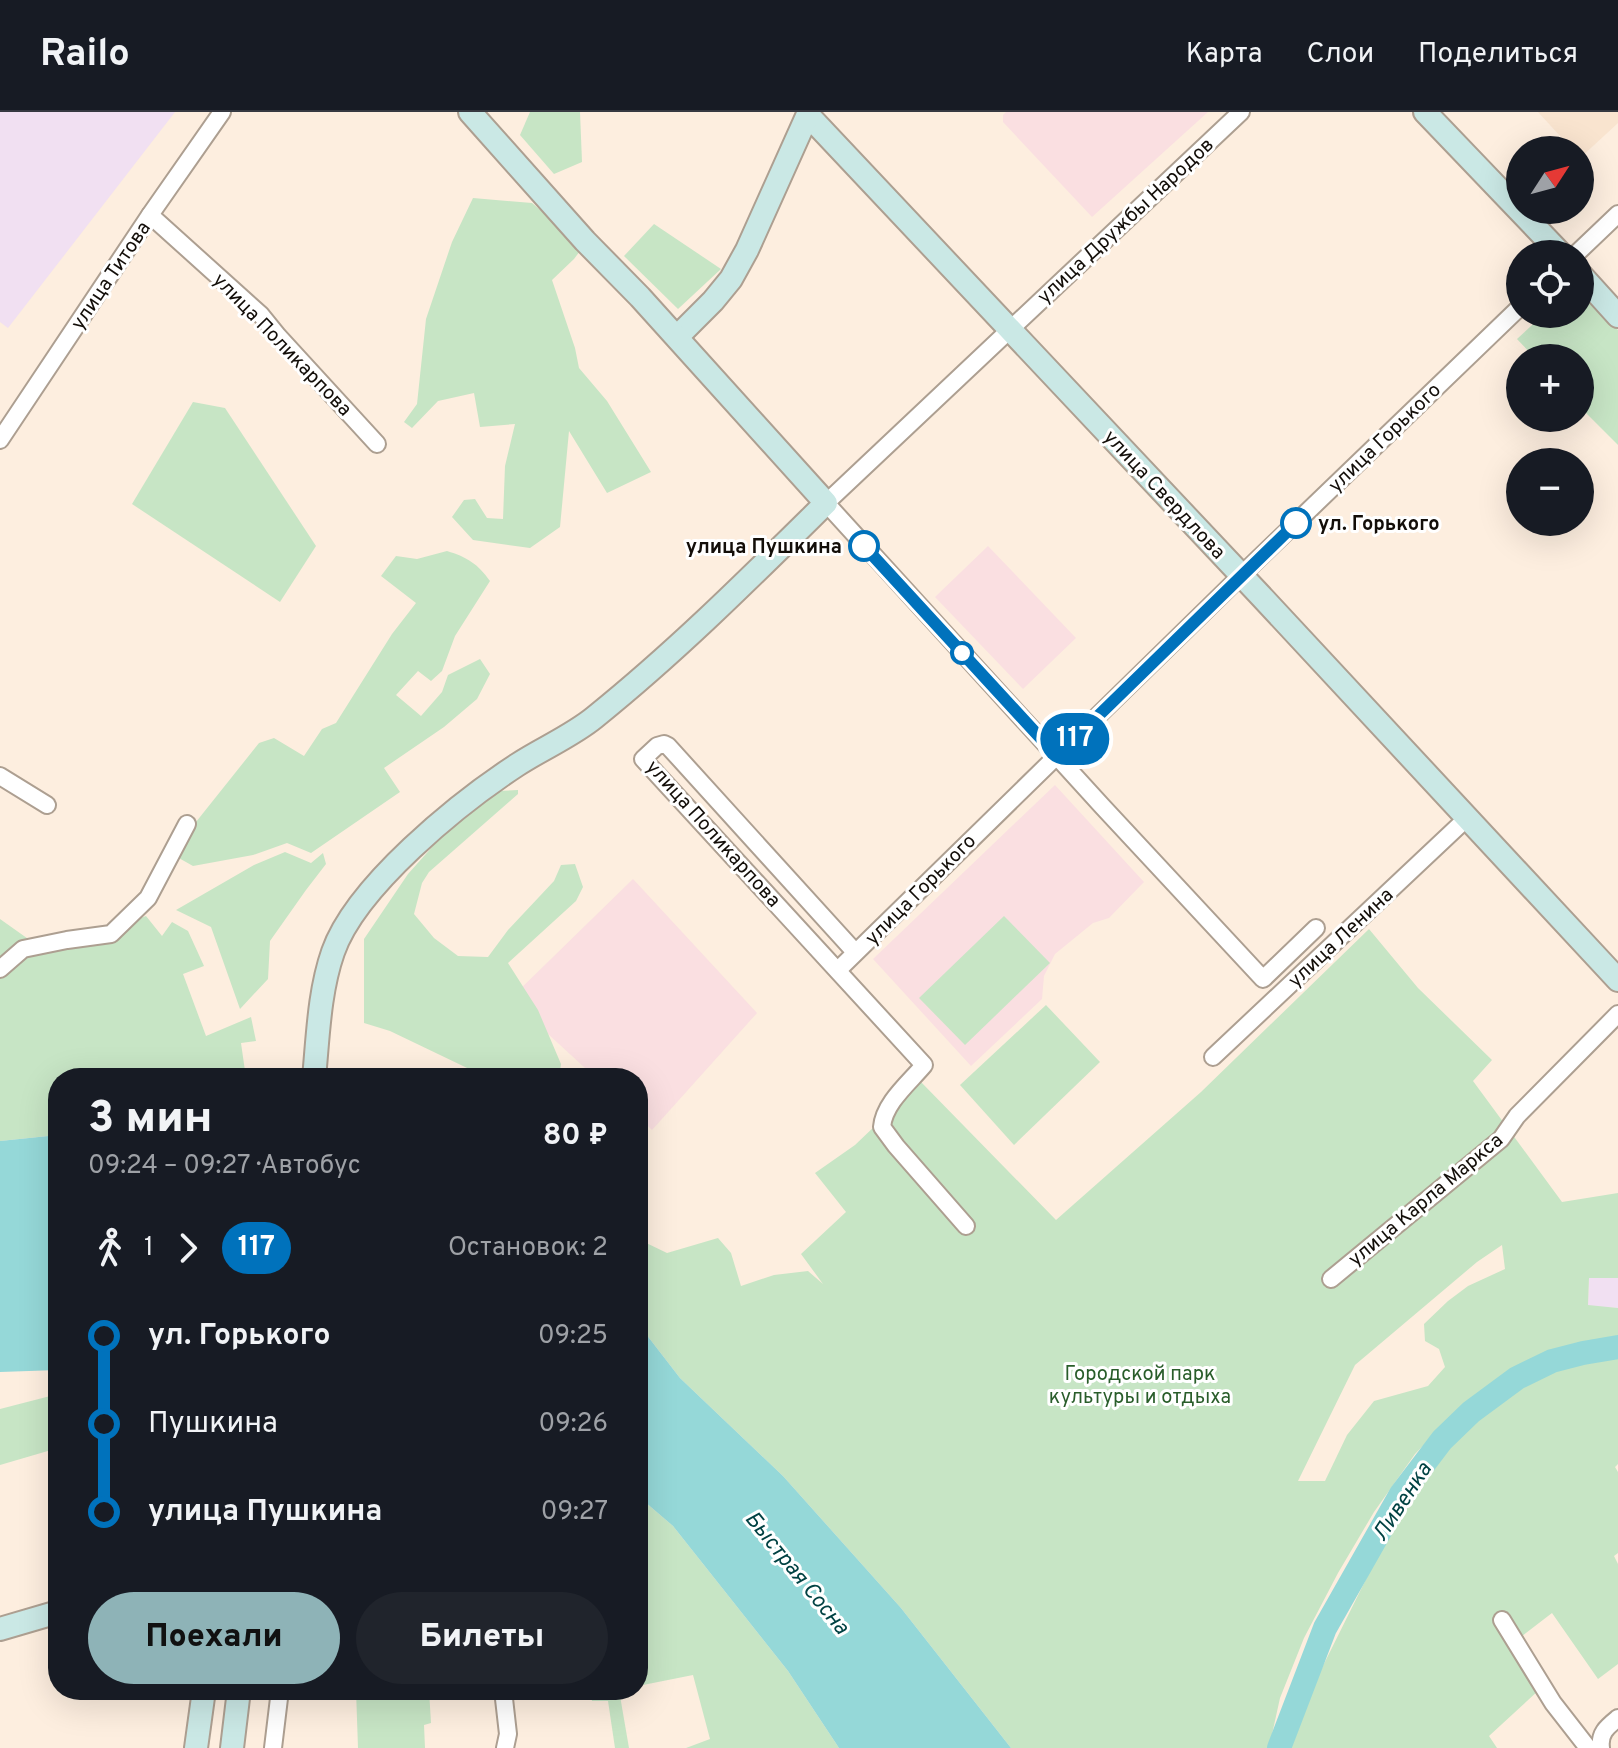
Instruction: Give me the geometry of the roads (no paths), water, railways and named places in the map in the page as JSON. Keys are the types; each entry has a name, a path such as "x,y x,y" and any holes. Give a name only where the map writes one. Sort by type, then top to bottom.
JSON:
{"street":[{"name":"улица Титова","path":"0,440 222,112"},
{"path":"470,112 1057,756"},
{"name":"улица Дружбы Народов","path":"826,503 1241,112"},
{"path":"1425,112 1548,240"},
{"path":"677,337 731,279 809,113"},
{"name":"улица Свердлова","path":"809,113 1618,980"},
{"path":"1591,240 1618,214"},
{"name":"улица Поликарпова","path":"150,215 261,315 377,444"},
{"path":"1594,289 1618,316"},
{"name":"улица Горького","path":"838,970 1506,320"},
{"path":"315,1068 325,979 333,951 356,909 373,888 454,811 517,765 593,719 707,621 826,503"},
{"name":"улица Поликарпова","path":"855,952 668,746 657,746 643,759 924,1065 890,1105 882,1127 966,1226"},
{"name":"улица Ленина","path":"1057,756 1263,979 1316,928"},
{"path":"0,776 47,805"},
{"name":"улица Ленина","path":"1213,1057 1467,818"},
{"path":"0,969 23,949 111,934 148,898 187,824"},
{"name":"улица Карла Маркса","path":"1331,1279 1501,1139 1517,1116 1618,1014"},
{"path":"0,1629 48,1615"},
{"path":"1502,1620 1553,1703 1588,1748"},
{"path":"196,1748 203,1700"},
{"path":"232,1748 238,1700"},
{"path":"273,1748 279,1700"},
{"path":"504,1700 508,1734 505,1748"},
{"path":"1601,1748 1603,1732 1618,1718"}],"water":[{"path":"48,1136 48,1370 0,1372 0,1141"},
{"name":"Быстрая Сосна","path":"648,1337 680,1378 783,1476 901,1608 1011,1748 839,1748 788,1671 673,1526 648,1505"}],"waterway":[{"name":"Ливенка","path":"1279,1748 1325,1628 1401,1494 1442,1440 1471,1412 1517,1378 1552,1361 1618,1347"}],"place":[{"name":"ул. Горького","path":"1296,523"},
{"name":"улица Пушкина","path":"864,546"}],"park label":[{"name":"Городской парк культуры и отдыха","path":"1140,1384"}]}
